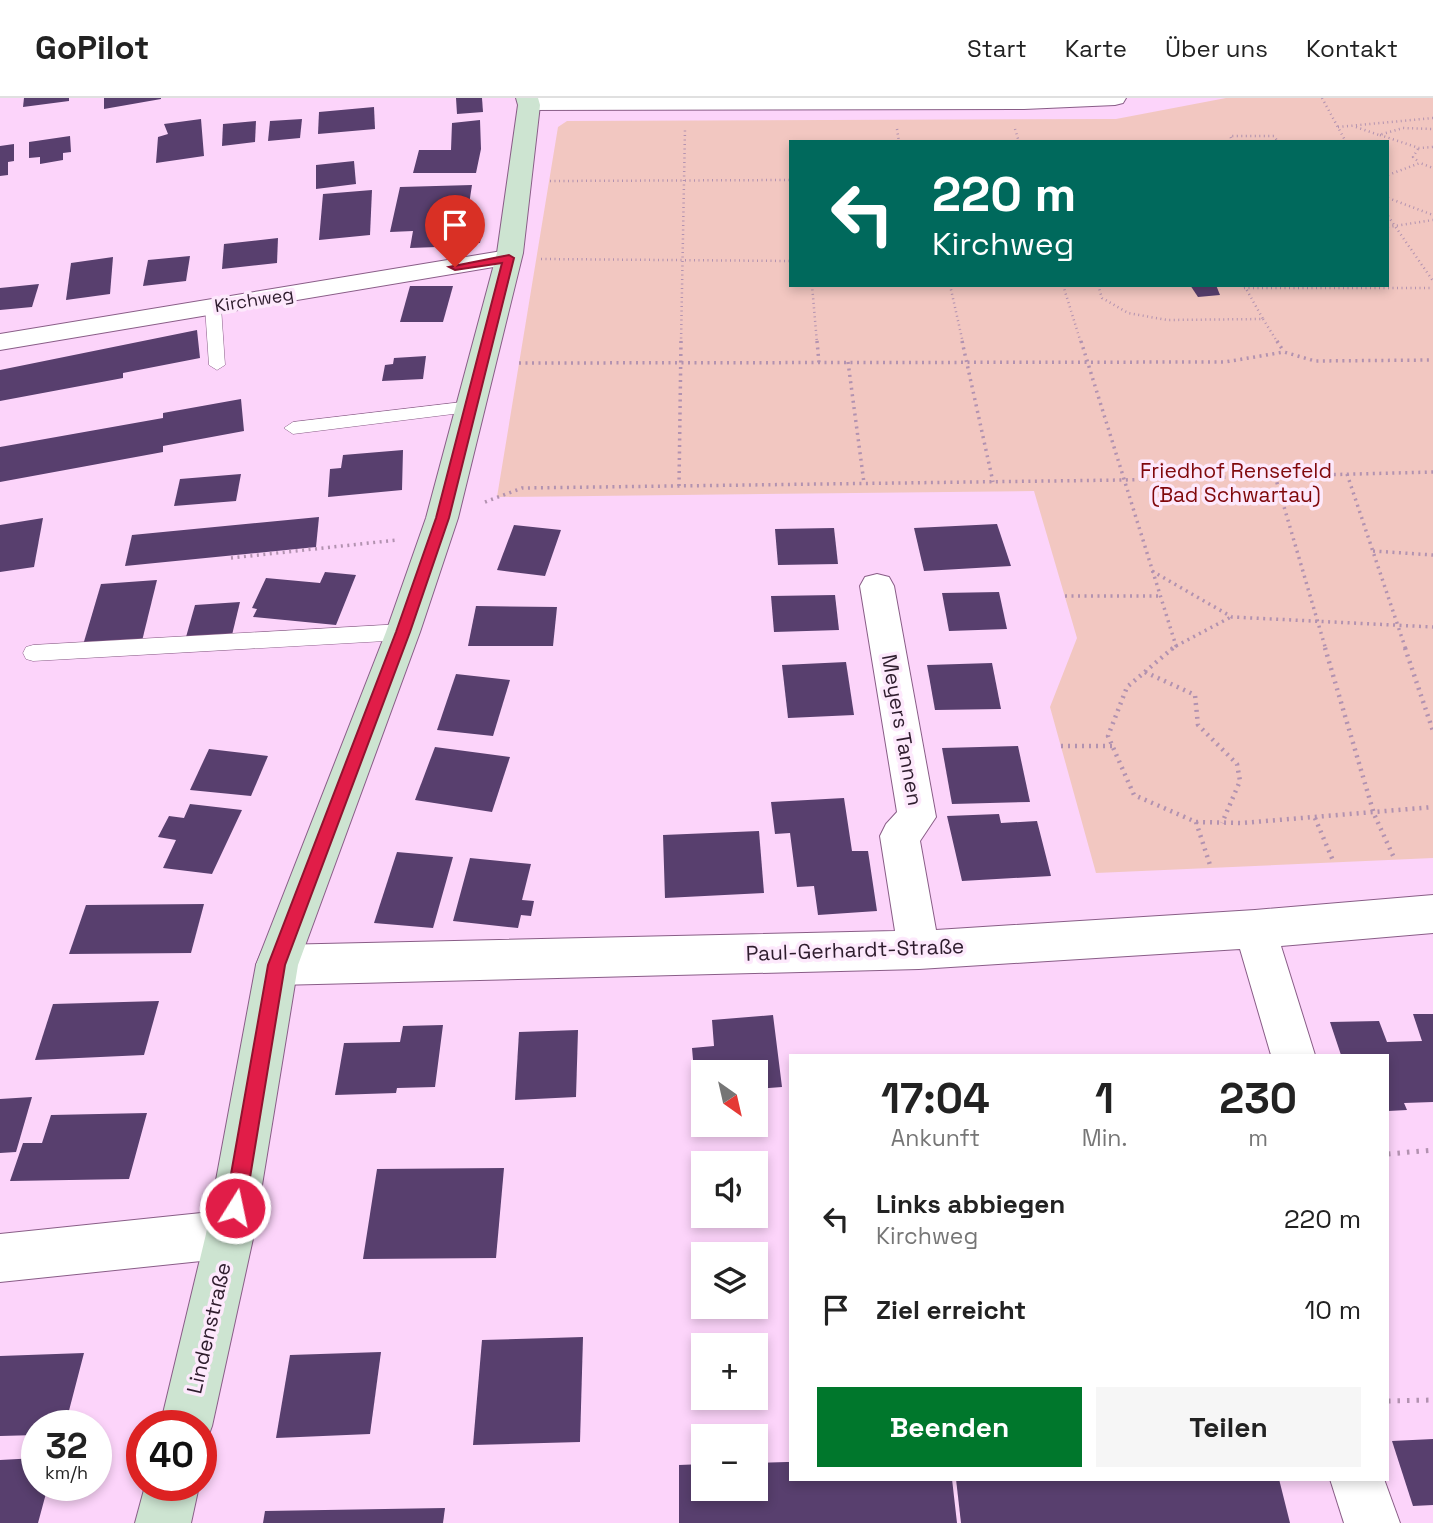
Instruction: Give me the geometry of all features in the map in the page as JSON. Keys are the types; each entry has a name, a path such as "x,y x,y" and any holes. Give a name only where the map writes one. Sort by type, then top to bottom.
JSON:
{"street":[{"path":"528,102 1115,98"},
{"name":"Lindenstraße","path":"190,1410 230,1234 277,965 440,527 509,258 528,102"},
{"name":"Kirchweg","path":"0,342 509,258"},
{"name":"Meyers Tannen","path":"877,586 917,817 900,836 919,950"},
{"name":"Paul-Gerhardt-Straße","path":"277,965 919,950 1255,929 1433,914"},
{"path":"1255,929 1293,1054"},
{"path":"0,1258 230,1234"},
{"path":"1358,1481 1372,1523"},
{"path":"163,1523 168,1501"}],"lane":[{"path":"213,307 217,365"},
{"path":"293,428 471,407"},
{"path":"33,653 403,632"}],"path":[{"path":"1322,98 1345,140"},
{"path":"1338,127 1433,118"},
{"path":"679,486 685,125"},
{"path":"1353,125 1419,148 1433,147"},
{"path":"1379,135 1403,128 1433,129"},
{"path":"1232,140 1230,135 1274,136 1277,140"},
{"path":"1419,148 1413,157 1433,168"},
{"path":"1389,175 1420,163"},
{"path":"549,181 789,180"},
{"path":"1389,198 1433,220"},
{"path":"1389,218 1431,274 1433,281"},
{"path":"1389,227 1433,220"},
{"path":"509,258 789,261"},
{"path":"812,287 819,363"},
{"path":"950,287 993,482"},
{"path":"1064,287 1176,646"},
{"path":"1099,287 1102,298 1128,313 1167,320 1264,319"},
{"path":"1243,287 1283,352"},
{"path":"1243,287 1433,289"},
{"path":"519,363 1225,362 1283,352 1315,361 1433,360"},
{"path":"848,362 864,483"},
{"path":"231,558 440,527 522,488 1123,480 1433,472"},
{"path":"1347,474 1433,731"},
{"path":"1275,476 1374,814 1395,860"},
{"path":"1373,551 1433,555"},
{"path":"1152,571 1232,617 1433,627"},
{"path":"1065,596 1160,596"},
{"path":"1232,617 1176,646 1127,687 1108,736 1134,795 1196,822 1315,818 1433,807"},
{"path":"1145,672 1195,695 1198,725 1237,764 1240,781 1222,823"},
{"path":"1061,746 1111,746"},
{"path":"1315,818 1334,863"},
{"path":"1196,822 1211,868"},
{"path":"1389,1154 1433,1150"},
{"path":"1389,1401 1433,1400"}],"green space":[{"name":"Friedhof Rensefeld (Bad Schwartau)","path":"1226,98 1433,98 1433,858 1096,873 1050,707 1077,638 1034,491 497,497 558,127 567,121 1116,119"}],"building":[{"path":"24,98 69,98 69,101 23,107"},
{"path":"104,98 161,98 161,99 104,109"},
{"path":"456,98 482,98 483,112 457,114"},
{"path":"374,107 375,129 318,134 319,112"},
{"path":"201,119 204,156 156,163 158,137 168,134 164,124"},
{"path":"302,119 300,138 268,141 270,121"},
{"path":"480,120 481,149 476,173 413,173 419,150 451,150 452,123"},
{"path":"256,121 255,142 222,146 223,124"},
{"path":"70,136 71,152 63,153 63,160 40,164 40,157 29,158 29,142"},
{"path":"14,144 14,161 8,162 8,175 0,176 0,146"},
{"path":"354,161 356,184 316,189 316,165"},
{"path":"472,185 466,224 483,224 480,243 410,248 413,231 390,232 400,187"},
{"path":"372,190 370,235 319,240 323,194"},
{"path":"278,238 277,263 222,269 224,244"},
{"path":"190,256 186,281 143,286 148,260"},
{"path":"113,257 110,294 66,300 71,263"},
{"path":"39,284 32,307 0,310 0,288"},
{"path":"410,286 453,286 443,322 400,322"},
{"path":"1191,287 1217,287 1220,295 1198,297"},
{"path":"197,330 200,358 123,373 123,378 0,401 0,370"},
{"path":"426,356 423,379 382,381 385,365 393,364 394,358"},
{"path":"241,399 244,431 163,446 163,452 0,482 0,447 163,418 163,413"},
{"path":"403,450 402,490 328,497 330,469 341,468 343,455"},
{"path":"241,474 236,501 174,506 180,479"},
{"path":"319,517 316,547 125,566 132,535"},
{"path":"43,518 34,567 0,572 0,525"},
{"path":"997,524 1011,566 924,571 914,528"},
{"path":"514,525 561,530 545,576 497,570"},
{"path":"834,528 838,564 778,565 775,529"},
{"path":"325,572 356,575 336,625 253,617 257,609 252,608 266,578 320,583"},
{"path":"157,580 142,641 83,645 101,584"},
{"path":"999,592 1007,629 949,631 942,593"},
{"path":"835,595 839,630 774,632 771,596"},
{"path":"240,602 232,635 186,637 195,605"},
{"path":"476,606 557,607 553,646 468,646"},
{"path":"846,662 854,715 788,718 782,665"},
{"path":"992,663 1001,709 935,710 927,665"},
{"path":"456,674 510,680 493,736 437,730"},
{"path":"1018,746 1030,802 952,804 942,748"},
{"path":"435,747 510,757 492,812 415,800"},
{"path":"209,749 268,756 251,796 190,790"},
{"path":"844,798 852,851 868,851 877,911 818,915 814,886 797,887 790,833 775,834 771,802"},
{"path":"190,804 242,810 212,874 163,868 176,840 158,837 169,816 184,818"},
{"path":"999,814 1001,823 1037,821 1051,876 962,881 947,816"},
{"path":"759,831 764,893 665,898 663,835"},
{"path":"397,852 453,857 433,928 374,923"},
{"path":"470,858 531,864 522,900 534,901 531,916 521,915 518,928 453,921"},
{"path":"204,904 191,953 69,954 86,905"},
{"path":"159,1001 144,1055 35,1060 53,1004"},
{"path":"1413,1014 1433,1014 1433,1102 1404,1103 1407,1110 1389,1111 1389,1054 1341,1054 1330,1022 1379,1021 1387,1042 1422,1041"},
{"path":"773,1015 782,1087 768,1088 768,1060 693,1060 692,1048 714,1046 712,1020"},
{"path":"443,1025 435,1087 397,1088 396,1093 335,1095 344,1043 400,1042 403,1026"},
{"path":"578,1030 576,1097 515,1100 519,1032"},
{"path":"32,1097 16,1152 0,1153 0,1099"},
{"path":"147,1113 129,1179 10,1181 23,1143 42,1143 51,1115"},
{"path":"504,1168 496,1258 363,1259 377,1169"},
{"path":"583,1337 580,1442 473,1445 482,1340"},
{"path":"381,1352 370,1434 276,1438 290,1355"},
{"path":"84,1353 69,1410 21,1410 21,1435 0,1436 0,1356"},
{"path":"1433,1439 1433,1505 1413,1506 1392,1441"},
{"path":"21,1459 21,1501 44,1501 38,1523 0,1523 0,1460"},
{"path":"789,1462 789,1481 952,1481 957,1523 679,1523 679,1465 691,1465 691,1501 768,1501 768,1463"},
{"path":"956,1481 1280,1481 1290,1523 961,1523"},
{"path":"445,1508 443,1523 263,1523 265,1511"}],"route":[{"path":"235,1208 277,965 403,632 442,518 509,258 455,267"}]}
